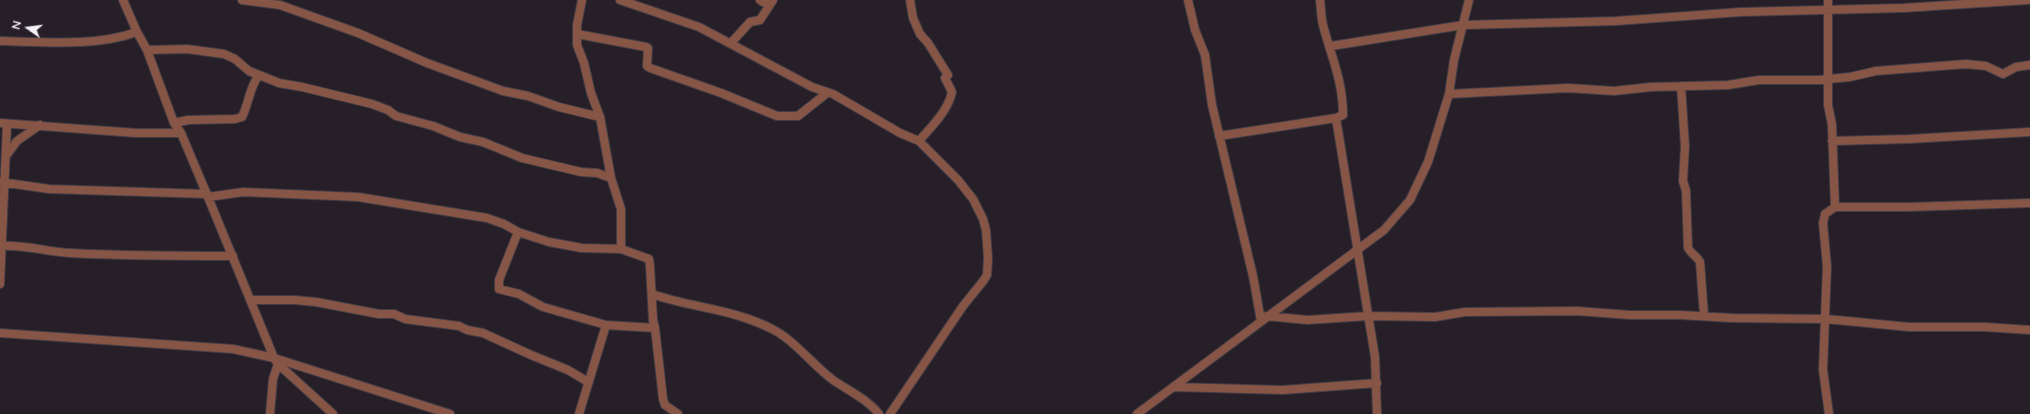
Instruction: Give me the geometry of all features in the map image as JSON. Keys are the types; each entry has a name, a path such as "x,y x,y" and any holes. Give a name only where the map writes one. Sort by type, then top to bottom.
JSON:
{"street":[{"path":"123,0 137,32 147,50 174,123 180,133 207,195 276,361 333,414"},
{"path":"242,0 280,5 358,33 427,63 503,91 528,96 559,107 600,117"},
{"path":"582,0 578,16 577,45 584,63 591,93 600,117 612,178 621,209 621,249"},
{"path":"620,0 699,27 827,93 832,94 900,133 919,141 958,180 976,204 986,230 988,268 984,280 963,306 890,414"},
{"path":"731,43 750,22 760,20 771,3 760,0"},
{"path":"910,0 913,18 920,34 928,43 948,75 945,78 952,92 948,103 919,141"},
{"path":"1188,0 1195,30 1205,55 1212,105 1264,318"},
{"path":"1219,136 1336,118 1343,115 1338,71 1323,24 1320,0"},
{"path":"1137,414 1384,230 1410,200 1428,162 1449,94 1454,60 1469,0"},
{"path":"1828,0 1828,105 1832,125 1835,168 1833,181 1835,207"},
{"path":"1331,46 1463,25 1616,21 1741,12 1975,5 2028,0"},
{"path":"0,41 93,41 119,38 137,32"},
{"path":"577,34 646,47 648,48 647,66 650,68 777,116 798,116 827,93"},
{"path":"147,50 187,49 224,54 235,59 249,71 279,83 372,104 388,110 396,116 433,126 460,137 483,142 522,158 581,172 597,172 612,178"},
{"path":"1449,94 1561,88 1614,91 1651,87 1728,85 1759,80 1819,80 1850,77 1889,70 1966,64 1986,66 2003,74 2016,68 2030,65"},
{"path":"174,123 188,120 242,117 246,109 253,84 259,75"},
{"path":"1681,86 1685,146 1683,180 1686,191 1688,248 1691,254 1698,258 1700,262 1704,315"},
{"path":"1336,118 1375,358 1377,414"},
{"path":"0,284 2,182 6,156 4,123 136,133 180,133"},
{"path":"6,156 17,141 41,125"},
{"path":"1832,141 1909,139 2030,132"},
{"path":"2,182 49,189 207,195 243,192 358,197 486,218 504,224 518,232 572,246 621,249 649,259 653,320 663,399 665,405 678,414"},
{"path":"1829,414 1823,370 1827,266 1824,223 1825,214 1835,207 1909,207 2030,203"},
{"path":"518,232 499,280 499,289 519,294 542,307 606,325 655,328"},
{"path":"1,246 14,246 50,252 89,254 233,256"},
{"path":"652,294 673,301 713,308 731,313 773,329 833,379 873,406 879,414"},
{"path":"251,300 295,300 316,302 379,314 394,314 405,319 459,326 467,330 483,333 531,356 568,370 588,382"},
{"path":"1264,318 1307,320 1368,316 1435,318 1465,312 1521,310 1577,311 1637,315 1704,315 1732,318 1826,320 1909,326 1985,327 2030,330"},
{"path":"579,414 606,325"},
{"path":"0,333 233,349 450,414"},
{"path":"270,414 276,361"},
{"path":"1174,387 1283,390 1377,383"}]}
